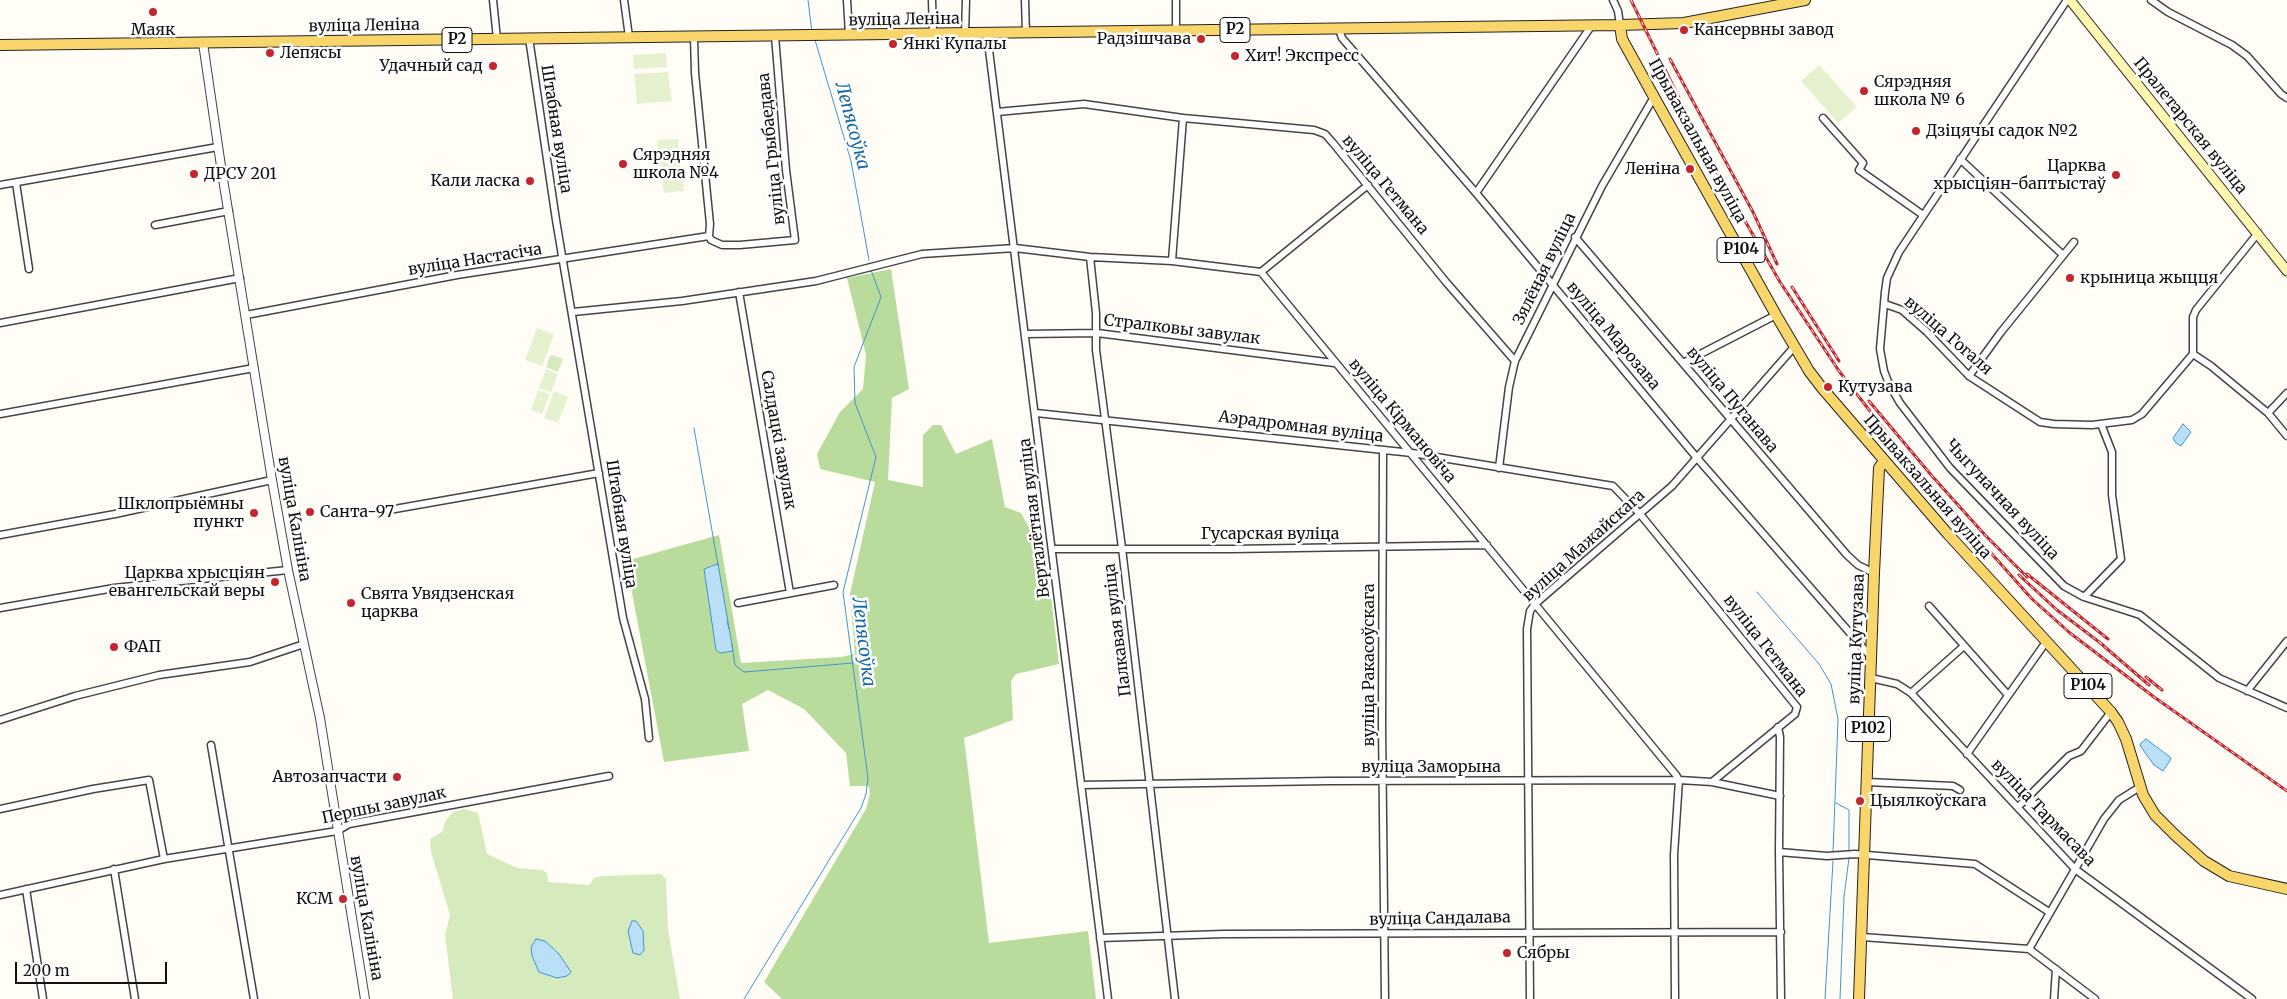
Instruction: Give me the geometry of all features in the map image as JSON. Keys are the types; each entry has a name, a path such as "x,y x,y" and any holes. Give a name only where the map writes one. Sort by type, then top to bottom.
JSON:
{"main road":[{"name":"вуліца Леніна","path":"0,46 1620,25 1684,23 1805,0"},
{"name":"Пралетарская вуліца","path":"2068,0 2287,271"},
{"name":"Прывакзальная вуліца","path":"1620,25 1622,39 1654,97 1776,315 1822,388 1884,461 2111,712 2126,739 2140,787 2156,814 2175,836 2214,868 2242,880 2287,889"},
{"name":"вуліца Кутузава","path":"1859,999 1874,573 1879,468 1884,461"}],"street":[{"path":"493,0 496,39"},
{"path":"624,0 629,37"},
{"path":"847,0 849,35"},
{"path":"932,0 933,34"},
{"path":"965,34 966,0"},
{"path":"1024,0 1026,33"},
{"path":"1176,0 1176,31"},
{"path":"1613,0 1618,11 1620,25"},
{"name":"Чыгуначная вуліца","path":"2068,0 1923,215 1900,252 1887,278 1886,304 1880,349 1889,384 1900,403 1950,468 2064,586 2084,597 2140,616 2219,678 2287,708"},
{"path":"2151,0 2247,56 2281,94 2287,98"},
{"path":"1476,193 1592,25"},
{"name":"вуліца Марозава","path":"1339,29 1342,38 1476,193 1697,458 1871,658"},
{"name":"Верталётная вуліца","path":"987,34 1108,999"},
{"name":"вуліца Грыбаедава","path":"709,236 711,240 722,245 795,240 786,170 775,36"},
{"path":"694,37 694,73 710,224 709,236"},
{"name":"Штабная вуліца","path":"529,38 563,260 623,618 645,699 649,738"},
{"path":"205,64 207,51 220,42"},
{"path":"184,43 199,50 205,64"},
{"name":"вуліца Калініна","path":"203,43 272,480 288,570 320,718 365,999"},
{"name":"Зялёная вуліца","path":"1499,468 1509,387 1515,361 1575,237 1624,146 1654,97"},
{"name":"вуліца Гетмана","path":"997,112 1084,104 1183,118 1314,130 1325,134 1446,282 1515,361"},
{"path":"1172,261 1183,118"},
{"path":"1823,118 1863,163 1859,170 1923,215"},
{"path":"0,186 218,147"},
{"path":"1960,159 2063,255"},
{"path":"16,183 29,269"},
{"path":"573,312 682,301 816,281 922,254 1015,248 1090,257 1172,261 1261,272 1368,185"},
{"path":"154,225 229,211"},
{"path":"2258,233 2196,310 2193,317 2193,354 2211,366 2268,413 2287,436"},
{"name":"вуліца Настасіча","path":"246,315 457,275 709,236"},
{"name":"вуліца Пуганава","path":"1575,237 1847,555 1858,565 1874,573"},
{"path":"1969,376 2001,332 2074,242"},
{"name":"Палкавая вуліца","path":"1090,257 1097,333 1096,350 1122,548 1175,999"},
{"name":"вуліца Кірмановіча","path":"1261,272 1334,363 1412,453 1679,780"},
{"path":"0,323 240,278"},
{"name":"Салдацкі завулак","path":"739,292 790,593"},
{"name":"вуліца Гогаля","path":"1886,304 1902,310 1926,331 1969,376 2040,422 2054,424 2101,424 2132,420 2142,414 2193,354"},
{"path":"1683,363 1776,315"},
{"name":"Стралковы завулак","path":"1026,334 1097,333 1334,363"},
{"name":"вуліца Мажайскага","path":"1530,999 1527,620 1535,604 1672,486 1795,346"},
{"path":"0,414 254,368"},
{"path":"2268,413 2287,393"},
{"name":"Аэрадромная вуліца","path":"1036,413 1412,453 1613,486 1640,514"},
{"path":"2084,597 2121,558 2112,495 2112,452 2101,424"},
{"name":"вуліца Ракасоўскага","path":"1383,451 1385,999"},
{"path":"389,510 599,473"},
{"path":"0,535 134,510 272,480"},
{"name":"вуліца Гетмана","path":"1640,514 1796,703 1797,709 1795,714 1712,782"},
{"name":"Гусарская вуліца","path":"1053,549 1232,549 1487,545"},
{"path":"0,608 114,588 288,570"},
{"path":"738,603 834,585"},
{"path":"1929,606 2008,695"},
{"path":"2247,691 2287,641"},
{"path":"1967,754 2046,642"},
{"path":"0,720 75,696 159,675 250,662 304,644"},
{"path":"1911,693 1964,646"},
{"name":"вуліца Тармасава","path":"1871,678 1896,684 1911,693 2075,869 2252,999"},
{"path":"2018,807 2069,756 2081,751 2111,712"},
{"path":"1778,728 1780,737 1781,999"},
{"path":"211,745 254,999"},
{"name":"Першы завулак","path":"0,895 164,859 228,847 337,831 349,824 609,776"},
{"path":"0,809 93,789 150,780 164,859"},
{"path":"1675,999 1673,932 1676,802 1679,780"},
{"name":"вуліца Заморына","path":"1082,785 1679,780 1712,782 1780,796"},
{"path":"1866,782 1953,786 1960,790"},
{"path":"2029,948 2104,819 2120,800 2140,787"},
{"path":"1779,852 1827,856 1854,854 1975,864 2049,912"},
{"path":"114,869 135,999"},
{"path":"26,889 43,999"},
{"name":"вуліца Сандалава","path":"1100,938 1530,932 1781,932"},
{"path":"1862,938 2029,948 2095,999"},
{"path":"2054,999 2056,969"}],"green space":[{"path":"666,53 667,67 634,69 633,55"},
{"path":"1819,65 1857,107 1838,123 1801,81"},
{"path":"668,72 672,101 637,104 634,74"},
{"path":"678,139 684,191 664,193 657,140"},
{"path":"891,269 909,389 892,398 888,480 923,487 923,435 933,425 941,425 956,454 992,439 1005,507 1021,513 1031,531 1043,529 1059,664 1016,674 1011,681 1013,720 964,738 989,943 1088,931 1096,999 782,999 764,982 866,809 870,794 869,786 850,786 846,753 804,709 768,690 742,704 749,751 664,762 626,561 719,535 741,663 841,657 855,654 850,594 875,482 820,469 817,454 840,412 863,389 866,355 847,278"},
{"path":"537,328 554,335 542,366 525,360"},
{"path":"553,355 563,359 558,372 546,367 550,356"},
{"path":"546,369 558,374 551,392 539,388"},
{"path":"538,390 550,394 542,414 531,410"},
{"path":"554,391 568,397 558,423 544,418"},
{"path":"464,809 478,813 487,854 517,868 543,870 547,873 548,882 589,885 594,878 602,876 661,874 666,879 668,930 680,999 453,999 445,935 450,915 431,852 430,839 442,832 446,820 453,812"}],"water":[{"path":"2183,424 2191,432 2181,446 2173,438"},
{"path":"718,564 733,651 720,653 716,650 704,569"},
{"path":"2146,739 2170,757 2171,759 2163,771 2154,765 2141,747 2140,744"},
{"path":"632,921 636,921 643,931 644,950 640,955 633,953 628,931"},
{"path":"536,939 545,941 559,954 571,972 567,976 557,978 539,972 532,956 531,947"}],"waterway":[{"name":"Лепясоўка","path":"808,0 812,32"},
{"name":"Лепясоўка","path":"815,40 851,161 869,260"},
{"name":"Лепясоўка","path":"744,999 861,808 866,794 868,778 843,592 876,457 855,403 854,367 881,297 871,270"},
{"path":"694,428 718,565"},
{"path":"1757,592 1819,664 1831,684 1838,719 1833,853"},
{"path":"727,621 729,629"},
{"path":"732,645 735,665 744,672 853,663"},
{"path":"1836,803 1849,810 1849,850"},
{"path":"1840,999 1844,897 1849,858"},
{"path":"1825,999 1833,861"}],"railway":[{"path":"1631,0 1705,151 1780,282 1839,371 1907,459 2032,599 2070,633 2154,697 2287,791"},
{"path":"1670,59 1753,212 1777,264"},
{"path":"1792,287 1839,361"},
{"path":"1869,401 1932,476 1985,535 2027,577"},
{"path":"2027,574 2108,639"},
{"path":"2019,575 2057,610 2103,645"},
{"path":"2098,641 2149,685"},
{"path":"2146,677 2162,690"}],"place":[{"name":"Маяк","path":"153,12"},
{"name":"Кансервны завод","path":"1684,30"},
{"name":"Радзішчава","path":"1201,39"},
{"name":"Янкі Купалы","path":"893,44"},
{"name":"Лепясы","path":"270,53"},
{"name":"Хит! Экспресс","path":"1235,56"},
{"name":"Удачный сад","path":"493,66"},
{"name":"Сярэдняя школа № 6","path":"1864,91"},
{"name":"Дзіцячы садок №2","path":"1916,131"},
{"name":"Сярэдняя школа №4","path":"623,164"},
{"name":"Леніна","path":"1690,169"},
{"name":"ДРСУ 201","path":"194,174"},
{"name":"Царква хрысціян-баптыстаў","path":"2116,175"},
{"name":"Кали ласка","path":"530,181"},
{"name":"крыница жыцця","path":"2070,278"},
{"name":"Кутузава","path":"1828,387"},
{"name":"Санта-97","path":"310,512"},
{"name":"Шклопрыёмны пункт","path":"254,513"},
{"name":"Царква хрысціян евангельскай веры","path":"275,582"},
{"name":"Свята Увядзенская царква","path":"351,603"},
{"name":"ФАП","path":"114,647"},
{"name":"Автозапчасти","path":"397,777"},
{"name":"Цыялкоўскага","path":"1860,801"},
{"name":"КСМ","path":"343,899"},
{"name":"Сябры","path":"1507,953"}]}
